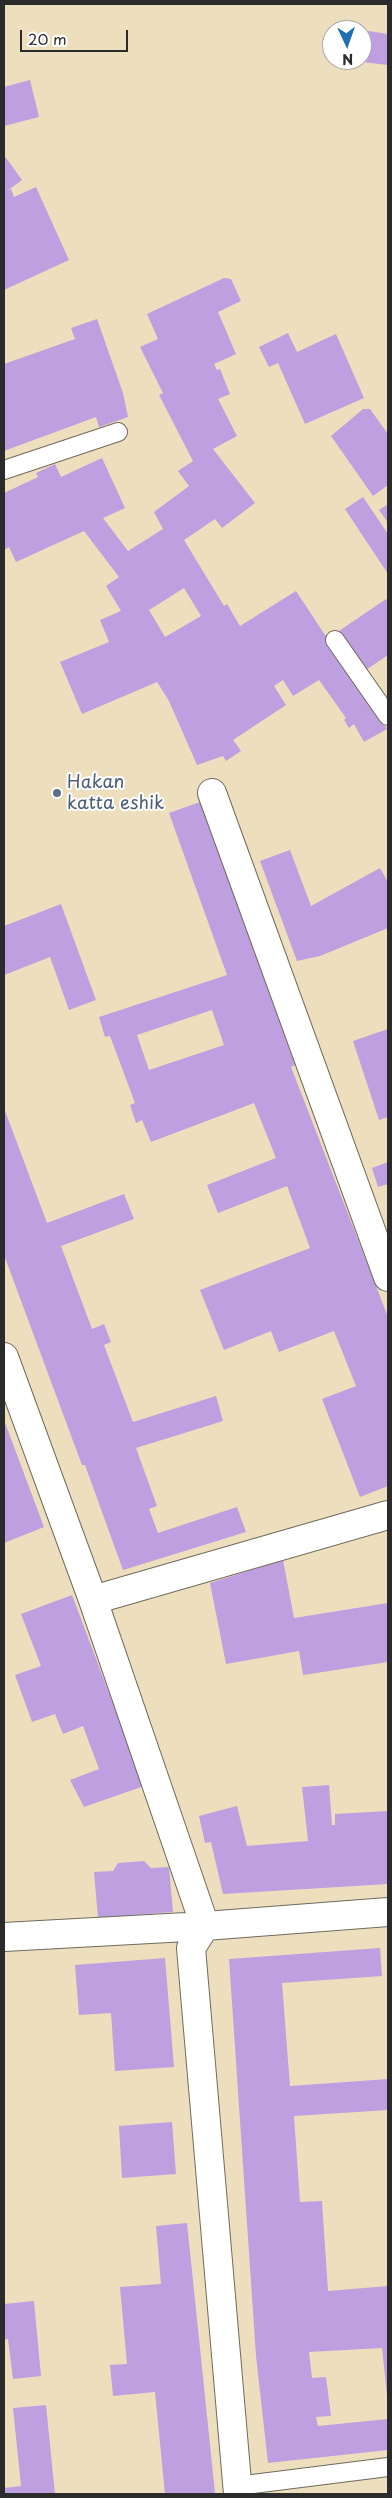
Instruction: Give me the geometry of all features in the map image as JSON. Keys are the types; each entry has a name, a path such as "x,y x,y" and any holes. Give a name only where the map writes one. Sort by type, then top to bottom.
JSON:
{"street":[{"path":"212,793 388,1277"},
{"path":"4,1358 93,1600 205,1926"},
{"path":"93,1600 388,1515"},
{"path":"4,1937 205,1926 388,1912"},
{"path":"205,1926 191,1948 237,2490"}],"lane":[{"path":"4,470 118,432"},
{"path":"335,640 388,716"},
{"path":"237,2490 388,2467"}],"building":[{"path":"372,32 388,34 388,65 372,63"},
{"path":"30,80 39,117 4,126 4,87"},
{"path":"4,155 22,180 7,191 11,189 14,197 36,187 69,260 4,290"},
{"path":"224,278 231,279 241,301 218,312 236,354 214,364 217,370 220,369 230,394 218,399 237,436 213,449 255,503 222,528 215,519 184,540 224,606 227,604 240,626 296,591 387,729 364,742 354,724 349,728 344,720 346,718 319,680 293,696 283,680 274,686 286,705 233,740 241,751 226,761 223,756 197,765 169,701 157,682 82,714 60,662 109,642 100,620 121,611 106,586 119,577 84,531 16,562 9,547 4,550 4,493 38,477 36,473 55,464 61,477 102,458 125,508 103,518 128,551 163,529 154,512 189,486 178,471 193,461 159,395 163,393 140,347 158,339 147,314","holes":["184,588 201,616 165,637 149,610"]},
{"path":"97,319 123,393 128,417 99,427 96,417 4,451 4,364 75,339 71,328"},
{"path":"288,333 297,352 336,334 364,398 305,424 278,363 269,367 259,347"},
{"path":"363,409 370,409 388,434 388,485 373,496 331,436"},
{"path":"363,497 388,534 388,574 345,509"},
{"path":"388,504 388,523 379,510"},
{"path":"386,599 388,602 388,655 366,670 339,631"},
{"path":"200,802 295,1065 291,1067 388,1317 388,1486 360,1497 322,1399 356,1386 334,1331 279,1352 271,1331 224,1350 200,1290 310,1248 287,1186 218,1213 207,1185 276,1158 254,1103 151,1142 142,1120 136,1123 130,1105 135,1103 110,1036 105,1037 99,1017 227,975 169,813","holes":["212,1010 224,1045 149,1070 137,1035"]},
{"path":"290,850 311,906 380,868 388,882 388,928 320,956 297,961 260,861"},
{"path":"61,904 96,1000 69,1010 50,957 4,975 4,926"},
{"path":"388,1029 388,1117 379,1120 353,1041"},
{"path":"4,1108 47,1223 124,1194 134,1219 61,1246 92,1329 104,1324 111,1342 104,1345 133,1422 216,1396 223,1421 136,1448 157,1506 149,1509 158,1533 237,1507 246,1532 123,1570 85,1465 82,1465 4,1255"},
{"path":"388,1162 388,1184 378,1187 372,1168"},
{"path":"4,1420 44,1527 4,1543"},
{"path":"283,1560 294,1618 388,1603 388,1662 303,1675 299,1651 226,1664 210,1583"},
{"path":"72,1595 144,1786 84,1807 70,1780 99,1769 83,1726 63,1734 55,1714 32,1722 15,1675 41,1666 21,1614"},
{"path":"329,1785 332,1825 335,1825 335,1814 388,1811 388,1884 223,1894 211,1842 205,1843 199,1816 237,1806 247,1846 308,1841 302,1787"},
{"path":"144,1861 151,1868 169,1867 173,1912 98,1918 94,1872 113,1871 118,1863"},
{"path":"380,1948 382,1976 282,1983 290,2086 388,2079 388,2110 294,2116 300,2202 322,2201 328,2291 388,2286 388,2405 382,2348 309,2352 312,2378 326,2377 331,2416 316,2417 318,2426 388,2419 388,2450 268,2463 256,2356 229,1959"},
{"path":"165,1958 174,2067 115,2071 111,2013 79,2015 75,1965"},
{"path":"172,2122 176,2174 122,2178 119,2126"},
{"path":"187,2223 215,2493 165,2494 155,2392 113,2396 110,2365 127,2364 120,2287 161,2284 156,2226"},
{"path":"34,2301 41,2376 13,2379 8,2339 4,2340 4,2304"},
{"path":"46,2405 55,2494 4,2494 4,2488 21,2486 13,2408"}],"place":[{"name":"Hakan katta eshik","path":"57,793"}]}
